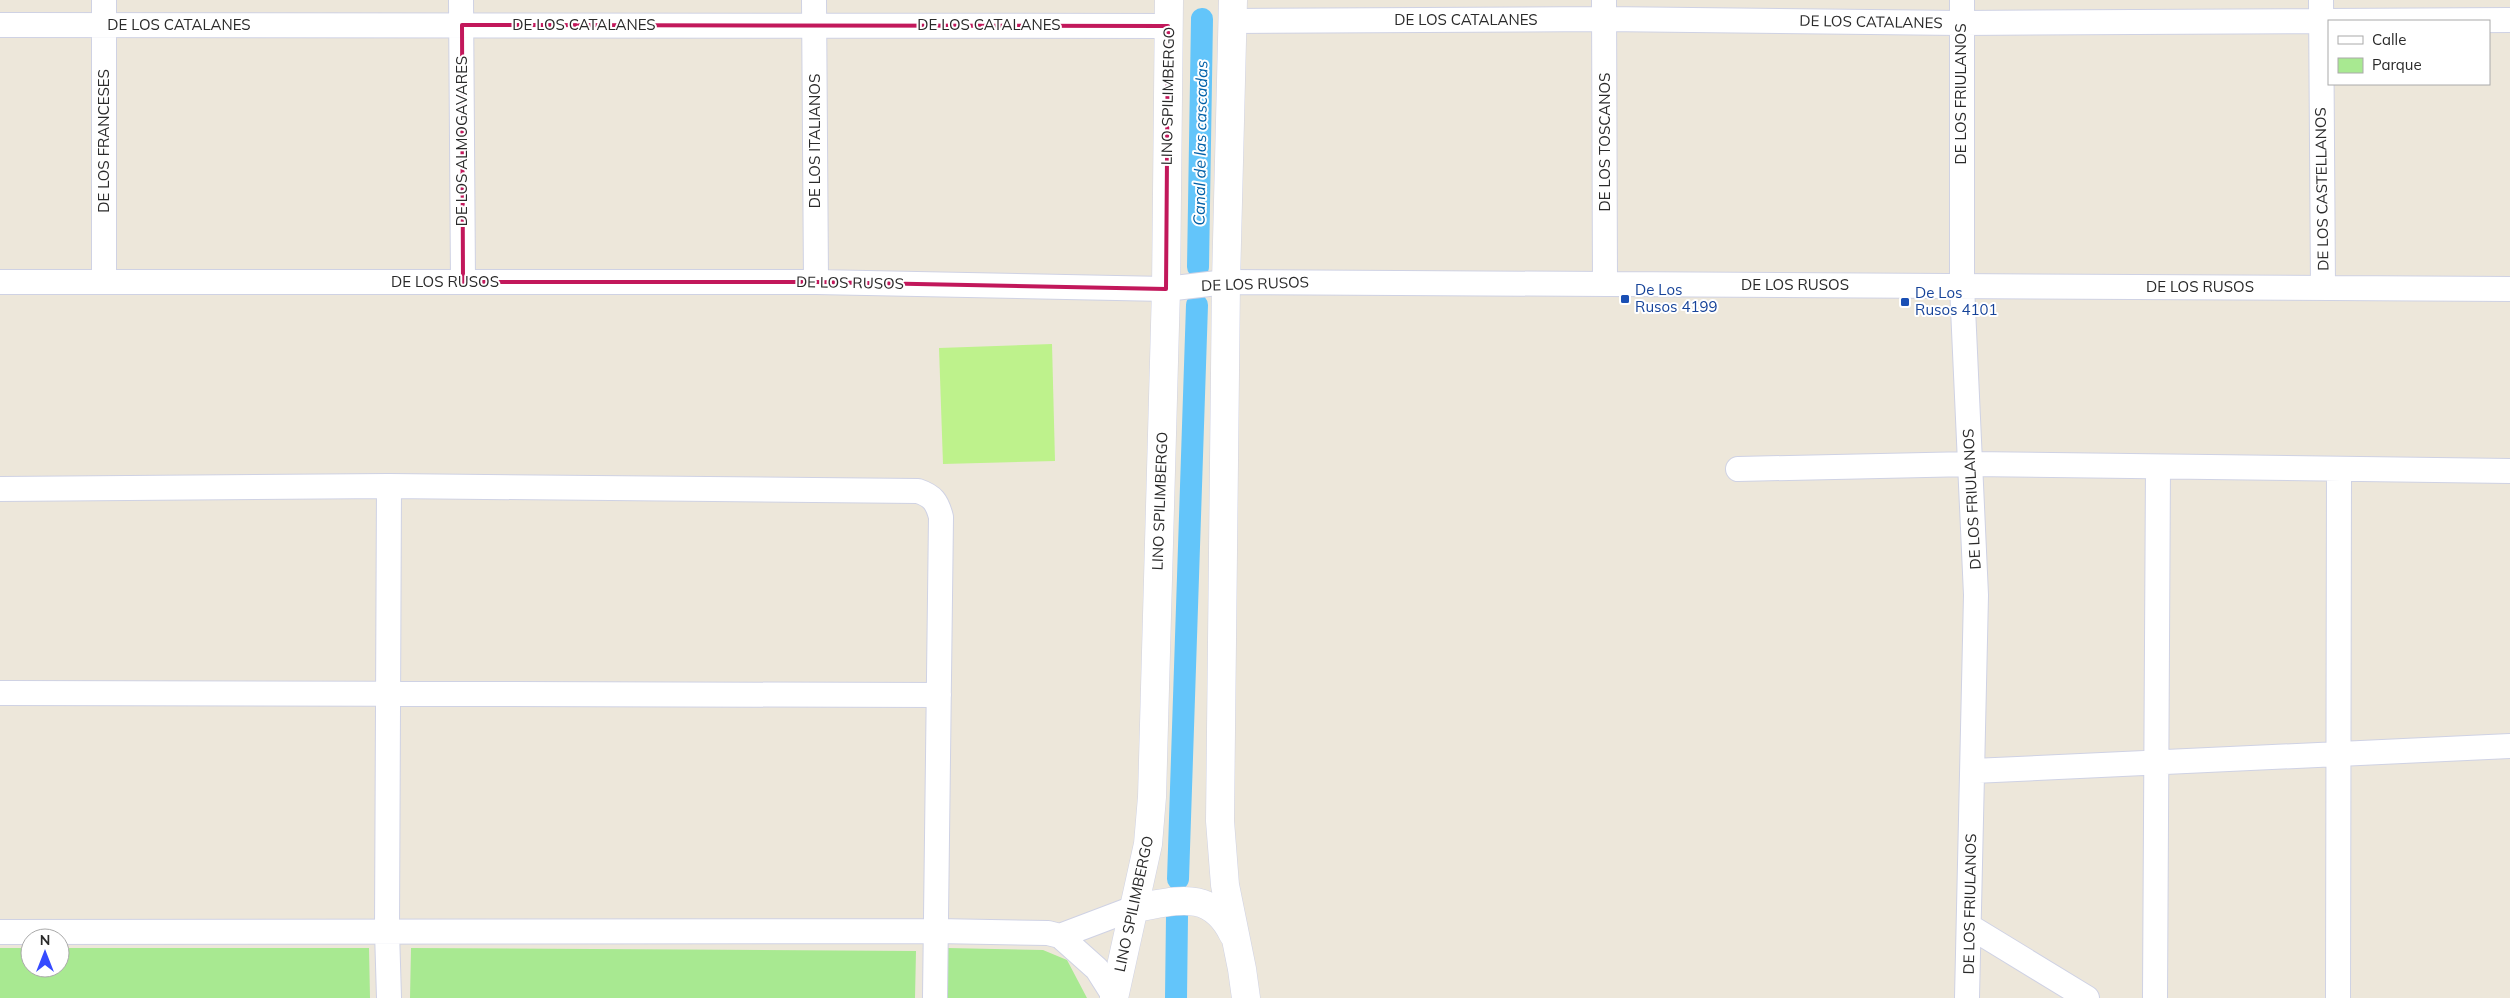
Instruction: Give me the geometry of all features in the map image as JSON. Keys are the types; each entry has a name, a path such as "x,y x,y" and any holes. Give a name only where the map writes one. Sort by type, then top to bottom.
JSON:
{"main road":[{"path":"1233,10 1226,282 1227,376 1220,821 1225,885 1246,998"},
{"name":"LINO SPILIMBERGO","path":"1114,997 1148,844 1152,797 1166,289 1168,13"},
{"path":"1134,908 1173,900 1196,901 1220,914 1228,923 1235,937"}],"street":[{"name":"DE LOS FRANCESES","path":"104,0 104,282"},
{"name":"DE LOS ALMOGAVARES","path":"461,0 463,282"},
{"name":"DE LOS ITALIANOS","path":"814,0 816,282"},
{"name":"DE LOS CATALANES","path":"1233,10 2321,10 2510,20"},
{"name":"DE LOS TOSCANOS","path":"1604,10 1605,283"},
{"name":"DE LOS CASTELLANOS","path":"2321,10 2323,288"},
{"name":"DE LOS FRIULANOS","path":"1961,11 1962,286 1976,587 1967,998"},
{"name":"DE LOS CATALANES","path":"0,25 814,25 1168,13"},
{"name":"DE LOS RUSOS","path":"0,282 816,282 1166,289 1226,282 2510,289"},
{"path":"1738,469 1971,464 2510,471"},
{"path":"2155,998 2158,467"},
{"path":"2338,998 2339,470"},
{"path":"0,489 389,486 918,491 931,496 938,506 941,517 935,998"},
{"path":"389,486 387,931 389,998"},
{"path":"0,693 940,695"},
{"path":"1973,771 2510,746"},
{"path":"1060,936 1134,908"},
{"path":"1969,926 2087,998"},
{"path":"0,932 936,931 1048,933 1060,936 1097,969 1114,997"}],"highlighted area":[{"path":"462,25 1168,26 1166,289 816,282 463,282"}],"green space":[{"path":"1052,344 1055,461 943,464 939,348"},
{"path":"0,948 20,948 20,978 70,978 70,948 369,948 370,998 0,998"},
{"path":"411,948 916,951 915,998 410,998"},
{"path":"948,948 1043,950 1067,960 1087,998 947,998"}],"waterway":[{"name":"Canal de las cascadas","path":"1198,267 1202,19"},
{"path":"1178,879 1197,305"},
{"name":"Canal de las cascadas","path":"1176,998 1177,916"}],"place":[{"name":"De Los Rusos 4199","path":"1625,299"},
{"name":"De Los Rusos 4101","path":"1905,302"}]}
